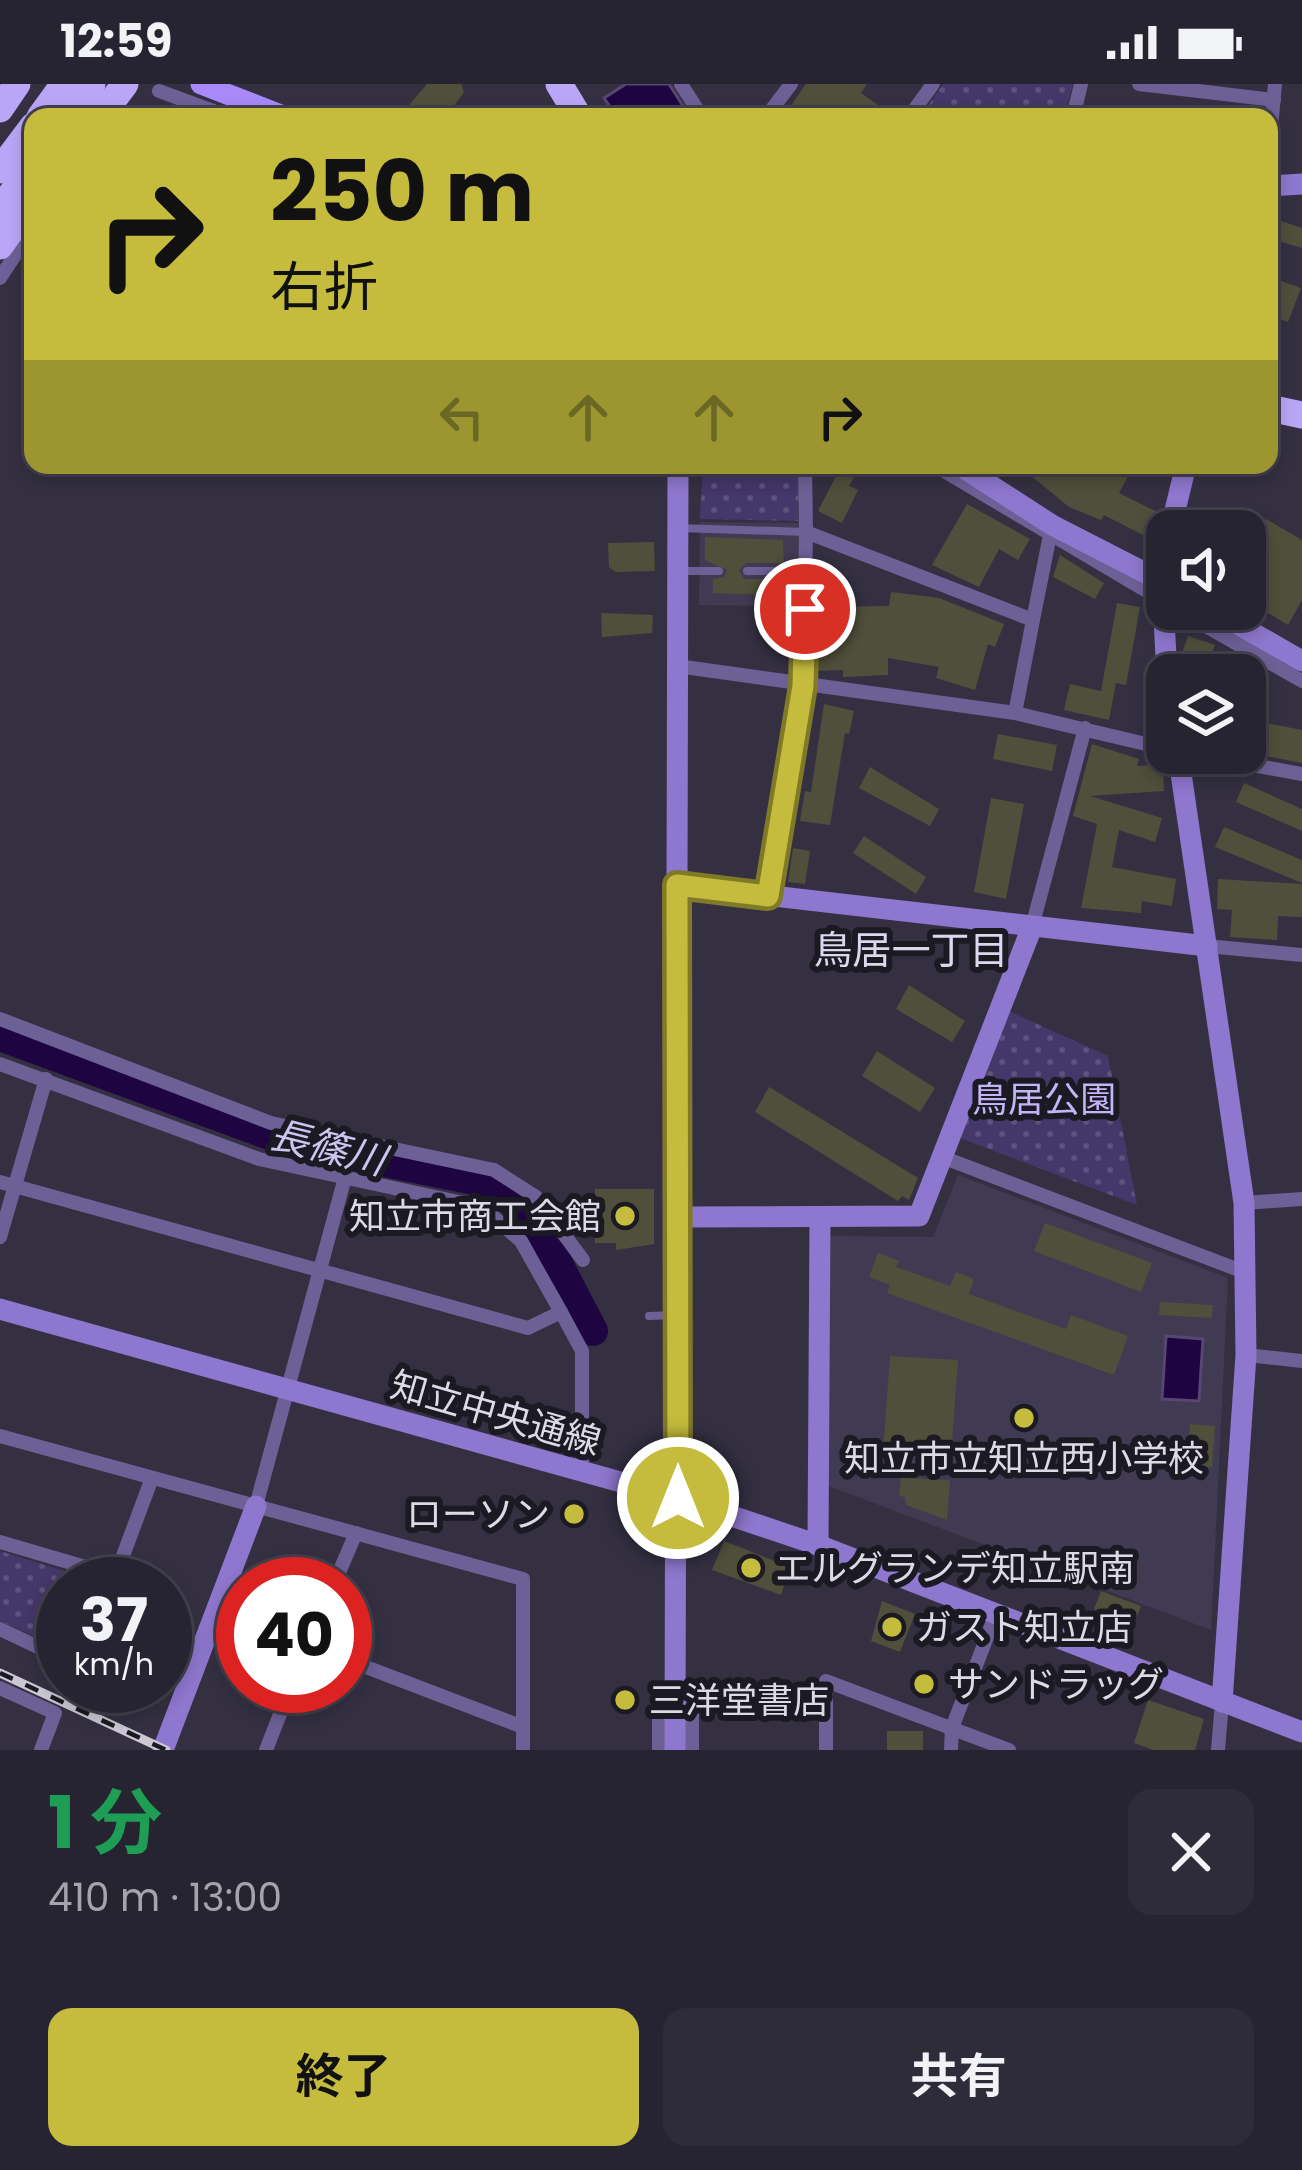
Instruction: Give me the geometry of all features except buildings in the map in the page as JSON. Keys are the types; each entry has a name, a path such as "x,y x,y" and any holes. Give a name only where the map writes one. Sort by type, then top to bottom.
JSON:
{"highway":[{"path":"0,109 17,84"},
{"path":"0,170 24,138"},
{"path":"0,210 24,177"},
{"path":"0,246 24,212"}],"main road":[{"path":"201,84 263,108"}],"street":[{"path":"1139,84 1275,92"},
{"path":"160,91 206,108"},
{"path":"0,278 24,234"},
{"path":"675,1750 678,474"},
{"path":"768,896 803,686 806,474"},
{"path":"951,474 1146,584"},
{"path":"972,474 1046,525"},
{"path":"1175,510 1184,474"},
{"path":"1015,713 1046,525"},
{"path":"806,532 1033,620"},
{"path":"1221,630 1302,681"},
{"path":"1248,630 1302,661"},
{"path":"677,666 1015,713 1146,744"},
{"path":"676,1216 919,1216 1032,927 1085,728"},
{"path":"1266,768 1302,774"},
{"path":"1185,774 1244,1203 1247,1273 1246,1355 1218,1750"},
{"path":"677,885 1302,956"},
{"path":"0,1019 272,1123 494,1170 536,1197 583,1260"},
{"path":"0,1064 259,1159 344,1181 482,1207 521,1241 582,1351 582,1472"},
{"path":"0,1237 7,1184 46,1078"},
{"path":"942,1157 1247,1273"},
{"path":"163,1750 256,1506 344,1181"},
{"path":"7,1184 528,1328 561,1312"},
{"path":"1244,1203 1302,1199"},
{"path":"818,1546 820,1218"},
{"name":"知立中央通線","path":"0,1309 678,1498 818,1546 1302,1732"},
{"path":"1246,1355 1302,1360"},
{"path":"0,1436 523,1579 523,1750"},
{"path":"123,1557 152,1478"},
{"path":"346,1557 356,1533"},
{"path":"0,1542 45,1557"},
{"path":"951,1750 952,1729 995,1616"},
{"path":"0,1629 36,1646"},
{"path":"372,1669 523,1727"},
{"path":"659,1750 659,1704 676,1676"},
{"path":"676,1676 692,1703 692,1750"},
{"path":"826,1750 826,1681 1009,1750"},
{"path":"0,1688 55,1713 41,1750"},
{"path":"266,1750 281,1713"}],"lane":[{"path":"677,528 806,532"},
{"path":"677,571 718,571"},
{"path":"747,571 806,571"},
{"path":"650,1316 677,1315"}],"shaded area":[{"path":"626,84 669,84 684,108 611,108 604,98"},
{"path":"700,522 799,523 798,606 699,605"},
{"name":"知立市立知立西小学校","path":"958,1175 1228,1278 1211,1630 826,1485 828,1236 933,1237"},
{"path":"1166,1336 1203,1339 1199,1401 1162,1399"}],"green space":[{"path":"943,84 1073,84 1066,108 926,108"},
{"path":"702,474 799,474 798,521 700,519"},
{"name":"鳥居公園","path":"1009,1011 1108,1056 1137,1205 957,1137"},
{"path":"0,1551 36,1562 36,1637 0,1621"}],"waterway":[{"name":"長篠川","path":"0,1036 294,1144 475,1180 510,1199 541,1231 593,1331"}],"railway":[{"path":"0,1673 166,1750"}],"place":[{"name":"知立市商工会館","path":"625,1216"},
{"name":"知立市立知立西小学校","path":"1024,1418"},
{"name":"ローソン","path":"574,1514"},
{"name":"エルグランデ知立駅南","path":"751,1568"},
{"name":"ガスト知立店","path":"892,1627"},
{"name":"サンドラッグ","path":"924,1684"},
{"name":"三洋堂書店","path":"625,1700"}],"district":[{"name":"鳥居一丁目","path":"911,950"}],"route":[{"path":"678,1498 677,885 768,896 803,686 805,609"}]}
